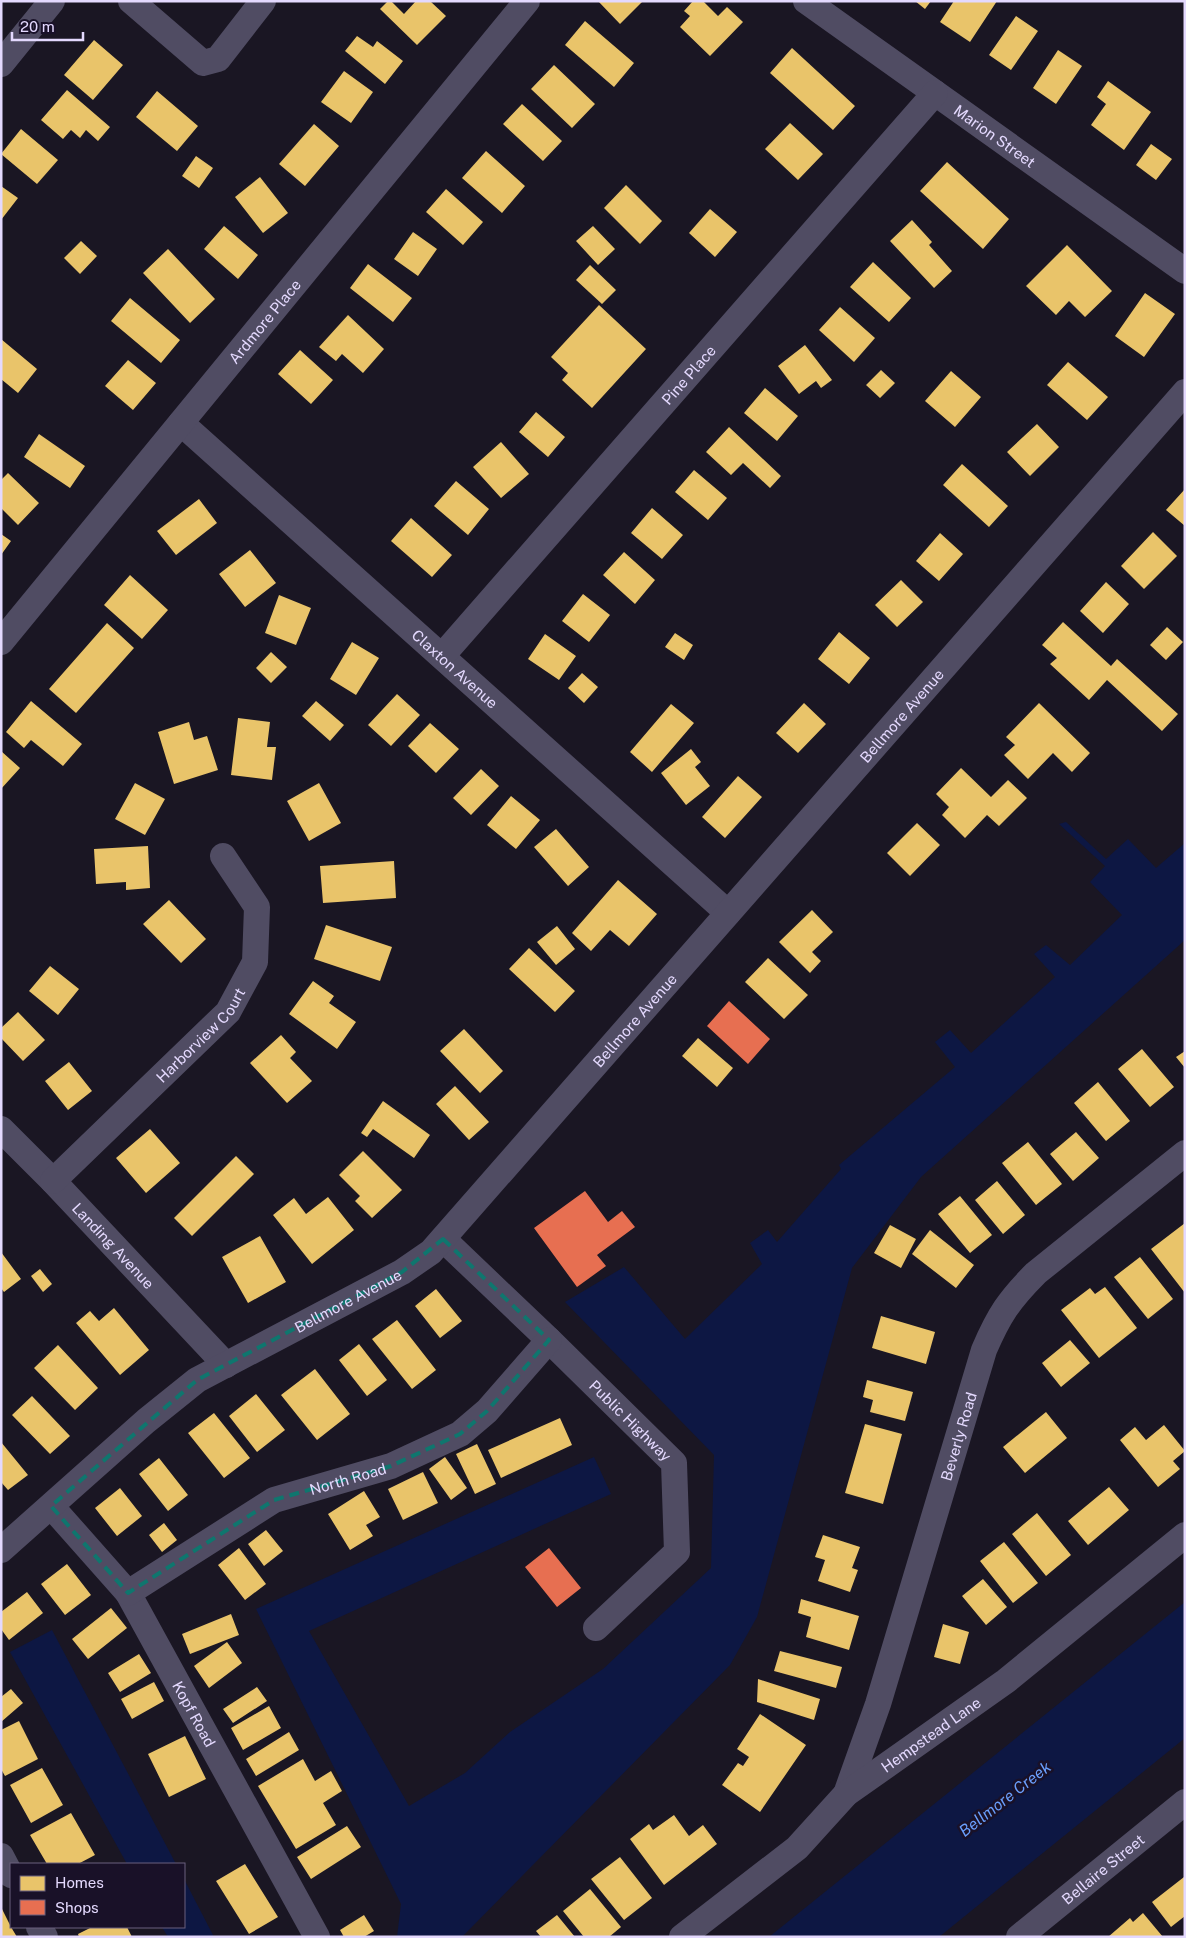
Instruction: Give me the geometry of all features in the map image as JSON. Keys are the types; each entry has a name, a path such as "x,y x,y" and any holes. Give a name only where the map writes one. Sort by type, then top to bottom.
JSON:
{"street":[{"path":"1,64 52,1"},
{"path":"131,1 203,63 218,59 263,1"},
{"name":"Ardmore Place","path":"1,642 527,1"},
{"name":"Marion Street","path":"806,1 1185,271"},
{"name":"Pine Place","path":"442,656 935,93"},
{"name":"Bellmore Avenue","path":"1,1550 146,1421 197,1380 402,1272 431,1252 1185,392"},
{"name":"Claxton Avenue","path":"181,423 728,913"},
{"name":"Harborview Court","path":"53,1180 228,1012 255,962 257,907 223,856"},
{"name":"Landing Avenue","path":"1,1129 53,1180 226,1365"},
{"name":"Beverly Road","path":"846,1794 878,1704 984,1350 996,1321 1014,1294 1036,1273 1185,1152"},
{"name":"Public Highway","path":"443,1239 550,1340 674,1463 677,1552 596,1628"},
{"name":"North Road","path":"128,1593 274,1500 391,1466 460,1434 487,1411 550,1340"},
{"name":"Kopf Road","path":"52,1506 128,1593 317,1937"},
{"name":"Hempstead Lane","path":"682,1937 797,1848 846,1794 1006,1681 1185,1535"},
{"name":"Bellaire Street","path":"1019,1937 1185,1802"},
{"path":"1,1856 10,1872"}],"highlighted area":[{"path":"443,1239 549,1340 487,1411 460,1434 391,1466 274,1500 128,1593 51,1506 197,1380 402,1272"}],"water":[{"path":"1066,822 1106,859 1128,839 1156,868 1185,843 1185,940 921,1177 852,1268 757,1617 730,1665 462,1937 397,1937 401,1904 256,1609 594,1457 611,1494 309,1631 409,1806 465,1773 510,1732 603,1669 711,1568 714,1455 565,1302 624,1267 685,1339 762,1264 750,1243 768,1230 777,1242 841,1169 839,1165 955,1067 935,1042 950,1030 971,1053 1055,977 1034,954 1046,945 1070,965 1122,915 1090,882 1105,866 1059,824"},
{"name":"Bellmore Creek","path":"1185,1602 1185,1738 939,1937 769,1937"},
{"path":"52,1630 175,1863 126,1863 10,1652"},
{"path":"185,1881 214,1937 168,1937 163,1928 185,1928"}],"building: Homes":[{"path":"388,1 391,1 404,14 416,1 430,1 446,16 417,45 380,9"},
{"path":"598,1 643,1 620,24"},
{"path":"693,1 703,1 718,16 727,7 743,22 710,56 680,27 690,16 684,11"},
{"path":"915,1 931,1 925,9"},
{"path":"954,1 997,1 970,42 940,22"},
{"path":"1016,16 1038,31 1011,70 989,55"},
{"path":"585,21 634,63 614,87 565,45"},
{"path":"357,36 373,47 377,41 403,61 385,84 345,51"},
{"path":"94,40 123,65 93,100 64,75"},
{"path":"792,48 855,106 833,130 770,73"},
{"path":"1058,50 1082,66 1056,104 1033,88"},
{"path":"554,65 595,104 572,128 531,89"},
{"path":"344,71 373,92 351,123 321,102"},
{"path":"1108,81 1151,112 1124,150 1091,125 1106,104 1097,97"},
{"path":"67,90 110,127 98,141 86,130 80,138 71,130 63,139 41,120"},
{"path":"157,91 198,126 177,151 136,117"},
{"path":"522,104 562,141 543,161 503,124"},
{"path":"790,123 823,154 798,180 765,149"},
{"path":"314,124 339,146 305,186 279,164"},
{"path":"21,129 58,160 37,184 1,154"},
{"path":"1151,144 1172,159 1156,180 1136,165"},
{"path":"486,151 525,186 502,213 462,178"},
{"path":"196,156 213,168 199,188 182,176"},
{"path":"947,162 1009,219 983,249 920,191"},
{"path":"260,177 288,213 263,233 235,197"},
{"path":"626,185 662,221 640,244 604,208"},
{"path":"1,186 18,198 1,220"},
{"path":"446,189 483,222 463,245 426,212"},
{"path":"710,209 737,232 715,257 689,233"},
{"path":"912,220 932,242 929,245 952,271 934,288 890,241"},
{"path":"224,226 258,255 238,279 204,249"},
{"path":"593,226 615,249 598,265 576,241"},
{"path":"413,232 437,249 418,276 394,259"},
{"path":"81,241 97,256 80,274 64,258"},
{"path":"1067,245 1112,291 1085,317 1069,301 1056,315 1026,286"},
{"path":"168,249 215,299 190,323 143,273"},
{"path":"873,262 911,298 889,322 850,287"},
{"path":"368,264 412,298 393,322 350,288"},
{"path":"590,265 616,290 602,304 576,280"},
{"path":"1145,293 1175,314 1144,357 1115,336"},
{"path":"130,298 180,340 161,363 111,321"},
{"path":"599,305 646,349 592,408 562,380 568,373 551,357"},
{"path":"840,307 875,338 854,362 819,330"},
{"path":"348,315 384,349 363,373 342,354 336,361 319,347"},
{"path":"1,339 37,369 18,393 1,379"},
{"path":"805,345 832,380 821,388 816,381 799,394 778,366"},
{"path":"300,350 333,380 311,404 278,374"},
{"path":"128,360 156,383 133,410 105,386"},
{"path":"1068,362 1108,397 1087,420 1047,385"},
{"path":"881,370 895,383 880,398 866,385"},
{"path":"951,371 981,397 955,427 925,401"},
{"path":"765,388 798,416 777,441 744,413"},
{"path":"536,412 565,437 548,457 519,432"},
{"path":"1037,424 1059,447 1030,476 1007,452"},
{"path":"729,427 781,476 770,488 743,463 731,475 706,452"},
{"path":"39,434 85,466 70,488 24,457"},
{"path":"501,442 529,474 501,498 473,467"},
{"path":"962,464 1008,506 989,527 943,485"},
{"path":"694,470 727,498 708,520 675,492"},
{"path":"8,473 39,503 18,525 1,508 1,480"},
{"path":"456,481 489,509 468,535 434,506"},
{"path":"1185,489 1185,526 1166,510"},
{"path":"199,499 217,523 176,555 157,531"},
{"path":"652,508 683,535 662,559 631,533"},
{"path":"411,518 452,555 432,577 391,541"},
{"path":"1153,532 1177,556 1144,589 1121,566"},
{"path":"940,533 963,554 939,581 916,561"},
{"path":"1,534 11,541 1,555"},
{"path":"250,550 276,583 245,607 219,574"},
{"path":"624,552 655,580 635,604 603,575"},
{"path":"130,575 168,610 142,639 104,605"},
{"path":"901,580 923,602 897,627 875,605"},
{"path":"1106,582 1129,604 1103,633 1080,611"},
{"path":"583,594 610,615 589,642 562,621"},
{"path":"279,595 311,608 296,645 265,633"},
{"path":"1063,622 1111,666 1117,659 1178,714 1162,731 1107,680 1089,700 1050,664 1057,658 1042,645"},
{"path":"107,623 134,648 76,713 49,689"},
{"path":"1167,627 1183,642 1166,660 1150,645"},
{"path":"839,632 870,658 849,684 818,659"},
{"path":"675,633 693,645 684,660 665,647"},
{"path":"545,634 576,656 559,680 528,659"},
{"path":"352,642 379,658 356,695 330,679"},
{"path":"271,652 287,667 271,683 256,668"},
{"path":"582,673 598,687 584,703 568,688"},
{"path":"397,694 420,715 391,746 368,725"},
{"path":"31,701 82,744 63,766 31,740 24,748 6,732"},
{"path":"316,701 344,725 330,741 302,716"},
{"path":"804,703 826,724 798,753 776,733"},
{"path":"1039,703 1090,753 1072,772 1053,753 1028,779 1004,755 1015,745 1006,737"},
{"path":"671,704 694,723 652,772 630,752"},
{"path":"238,718 270,722 267,747 276,747 272,780 231,775"},
{"path":"189,722 194,740 207,736 218,770 174,784 158,732"},
{"path":"430,723 459,749 436,773 408,746"},
{"path":"691,749 701,762 695,767 710,786 686,805 661,773"},
{"path":"1,751 20,768 1,789"},
{"path":"961,768 991,797 1008,780 1027,798 999,826 987,815 965,838 942,815 949,807 936,794"},
{"path":"481,769 499,786 471,815 453,798"},
{"path":"738,776 762,797 725,838 702,817"},
{"path":"135,783 165,799 145,835 115,819"},
{"path":"319,783 341,823 309,841 287,801"},
{"path":"511,796 540,820 516,849 487,825"},
{"path":"917,823 940,845 910,876 887,853"},
{"path":"556,829 589,867 568,886 534,847"},
{"path":"148,846 150,888 126,890 126,882 96,884 94,849"},
{"path":"394,861 396,898 323,903 320,866"},
{"path":"618,880 657,914 629,946 610,930 591,951 572,933"},
{"path":"169,900 206,939 181,963 143,924"},
{"path":"812,910 833,932 812,952 821,961 810,973 779,942"},
{"path":"326,925 392,947 380,981 314,959"},
{"path":"557,926 575,949 556,965 537,942"},
{"path":"529,948 575,991 555,1012 509,969"},
{"path":"768,958 808,995 784,1019 745,982"},
{"path":"50,966 79,989 58,1015 29,991"},
{"path":"313,981 334,996 329,1003 356,1022 337,1049 289,1014"},
{"path":"18,1012 45,1040 23,1061 1,1038 1,1028"},
{"path":"464,1029 503,1071 480,1093 440,1051"},
{"path":"281,1035 296,1052 290,1058 312,1081 287,1103 250,1063"},
{"path":"698,1038 733,1068 717,1087 682,1056"},
{"path":"1142,1049 1174,1087 1150,1107 1118,1069"},
{"path":"1185,1051 1185,1068 1176,1057"},
{"path":"69,1062 92,1091 68,1110 45,1081"},
{"path":"1098,1082 1130,1121 1106,1141 1074,1103"},
{"path":"455,1086 489,1122 469,1140 436,1104"},
{"path":"383,1101 430,1135 414,1158 373,1129 367,1137 361,1133"},
{"path":"150,1129 180,1163 146,1193 116,1158"},
{"path":"1076,1132 1099,1158 1073,1181 1050,1154"},
{"path":"1028,1142 1062,1184 1036,1205 1002,1163"},
{"path":"363,1151 402,1190 372,1218 355,1201 360,1196 339,1175"},
{"path":"236,1156 254,1174 192,1236 174,1218"},
{"path":"997,1181 1025,1215 1003,1234 975,1200"},
{"path":"960,1196 992,1235 970,1253 938,1214"},
{"path":"328,1197 354,1230 312,1264 273,1215 294,1198 306,1214"},
{"path":"1185,1223 1185,1293 1151,1249"},
{"path":"890,1225 916,1239 901,1268 874,1253"},
{"path":"930,1230 974,1265 956,1288 912,1254"},
{"path":"260,1236 286,1282 248,1303 222,1257"},
{"path":"1,1252 21,1279 4,1292 1,1288"},
{"path":"1140,1257 1173,1299 1148,1319 1114,1277"},
{"path":"40,1269 52,1284 43,1292 31,1276"},
{"path":"1105,1287 1137,1328 1099,1358 1061,1310 1090,1288 1095,1294"},
{"path":"436,1289 462,1321 440,1338 415,1306"},
{"path":"114,1308 149,1350 120,1375 76,1323 90,1311 99,1321"},
{"path":"881,1316 935,1332 926,1364 872,1348"},
{"path":"397,1320 436,1370 412,1389 372,1339"},
{"path":"1070,1340 1090,1363 1061,1387 1042,1363"},
{"path":"359,1344 387,1380 367,1396 339,1360"},
{"path":"58,1345 98,1388 75,1410 34,1368"},
{"path":"315,1369 350,1414 317,1440 281,1395"},
{"path":"867,1380 913,1392 905,1421 870,1412 873,1400 863,1397"},
{"path":"256,1394 285,1430 257,1452 229,1416"},
{"path":"32,1396 70,1436 50,1454 12,1415"},
{"path":"1046,1412 1067,1438 1025,1473 1003,1447"},
{"path":"214,1413 250,1458 224,1478 188,1433"},
{"path":"560,1418 572,1445 501,1478 488,1450"},
{"path":"865,1424 902,1434 883,1504 845,1493"},
{"path":"1164,1425 1185,1451 1173,1461 1180,1469 1158,1487 1120,1440 1135,1427 1146,1440"},
{"path":"1,1442 28,1475 8,1490 1,1482"},
{"path":"477,1444 496,1484 475,1494 456,1454"},
{"path":"445,1457 467,1488 451,1500 429,1469"},
{"path":"159,1458 188,1495 168,1511 139,1474"},
{"path":"423,1472 438,1503 403,1520 388,1489"},
{"path":"1109,1487 1129,1510 1088,1545 1068,1521"},
{"path":"120,1488 142,1516 117,1536 95,1508"},
{"path":"364,1491 380,1517 366,1525 373,1536 350,1550 328,1514"},
{"path":"1037,1513 1071,1555 1046,1576 1012,1534"},
{"path":"164,1523 177,1540 162,1552 149,1535"},
{"path":"266,1530 283,1551 264,1566 248,1544"},
{"path":"823,1535 860,1547 852,1568 858,1570 850,1592 818,1581 825,1560 815,1557"},
{"path":"1004,1542 1038,1583 1013,1603 980,1561"},
{"path":"239,1548 266,1584 245,1600 218,1565"},
{"path":"67,1564 91,1595 65,1615 41,1584"},
{"path":"983,1579 1007,1607 986,1625 962,1596"},
{"path":"27,1592 43,1613 9,1640 1,1629 1,1612"},
{"path":"801,1599 859,1616 849,1650 806,1637 811,1617 798,1613"},
{"path":"111,1608 127,1628 88,1659 72,1639"},
{"path":"231,1614 239,1635 190,1654 182,1634"},
{"path":"943,1624 969,1632 960,1664 934,1657"},
{"path":"227,1642 242,1663 209,1688 194,1666"},
{"path":"780,1651 842,1667 836,1688 774,1671"},
{"path":"139,1654 151,1673 120,1692 108,1673"},
{"path":"758,1679 820,1699 814,1720 757,1702"},
{"path":"154,1682 164,1701 132,1719 121,1699"},
{"path":"257,1687 267,1701 233,1723 223,1709"},
{"path":"11,1689 23,1703 1,1722 1,1697"},
{"path":"269,1706 281,1728 243,1750 231,1728"},
{"path":"760,1714 806,1745 760,1812 722,1785 738,1763 743,1766 749,1757 737,1749"},
{"path":"19,1721 38,1759 5,1776 1,1769 1,1730"},
{"path":"289,1732 299,1750 256,1776 246,1759"},
{"path":"185,1736 206,1779 169,1797 148,1754"},
{"path":"303,1759 315,1781 331,1771 342,1791 323,1803 336,1825 296,1849 258,1786"},
{"path":"42,1768 63,1805 31,1823 10,1785"},
{"path":"71,1813 95,1855 80,1863 46,1863 30,1835"},
{"path":"674,1815 689,1836 703,1825 717,1844 664,1885 630,1839 649,1824 653,1830"},
{"path":"347,1826 361,1847 311,1879 297,1857"},
{"path":"620,1857 652,1898 624,1920 591,1879"},
{"path":"245,1864 278,1917 249,1934 216,1881"},
{"path":"1184,1877 1185,1916 1171,1927 1152,1902"},
{"path":"590,1889 621,1927 609,1937 584,1937 563,1911"},
{"path":"1,1907 10,1928 17,1937 1,1937"},
{"path":"1143,1913 1163,1937 1108,1937 1130,1918 1133,1922"},
{"path":"364,1915 374,1931 364,1937 344,1937 340,1930"},
{"path":"557,1915 575,1937 541,1937 536,1931"},
{"path":"90,1928 128,1928 132,1937 79,1937 78,1934"}],"building: Shops":[{"path":"729,1001 770,1039 748,1064 707,1026"},
{"path":"585,1191 608,1222 622,1211 635,1227 597,1255 606,1266 577,1287 534,1228"},
{"path":"549,1548 581,1588 557,1607 525,1567"}]}
